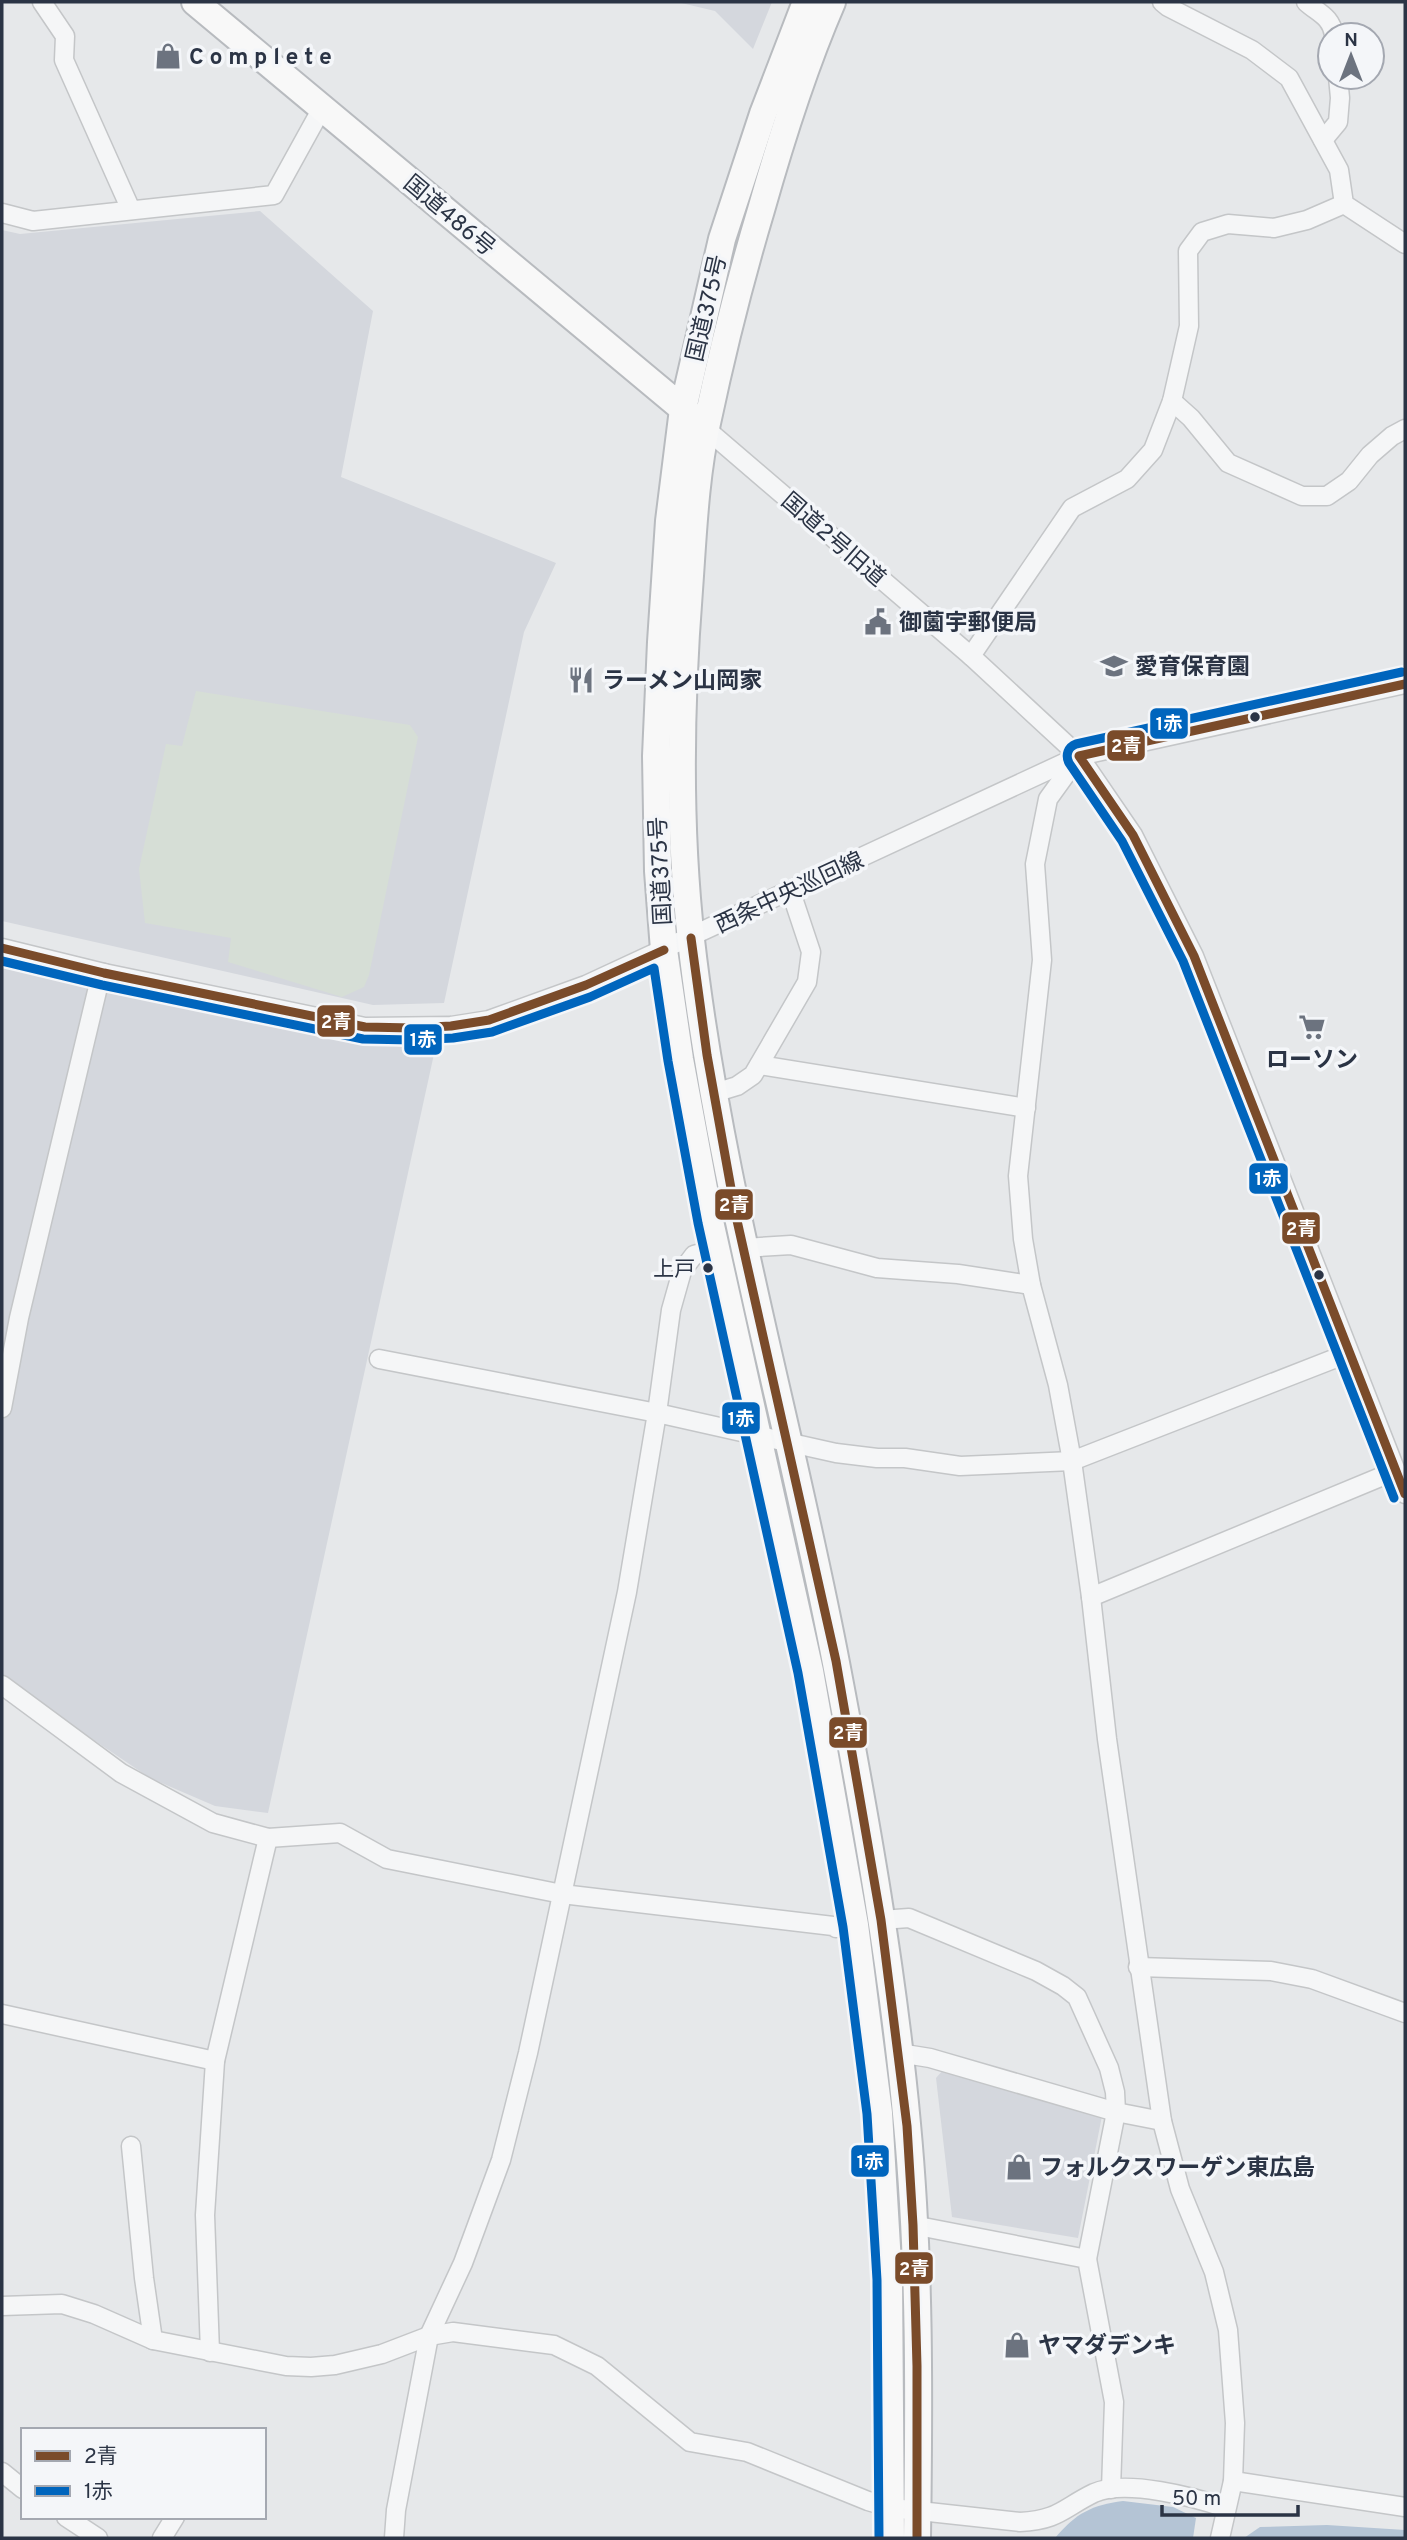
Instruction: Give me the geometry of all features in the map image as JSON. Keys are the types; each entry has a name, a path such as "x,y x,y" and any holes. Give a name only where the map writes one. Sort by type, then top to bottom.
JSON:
{"highway":[{"name":"国道486号","path":"195,2 705,428"},
{"name":"国道375号","path":"806,2 763,114 722,239 684,409 669,521 656,756 658,871 664,950 680,1059 716,1249 810,1671 855,1925 878,2113 905,2509 917,2538"},
{"name":"国道375号","path":"832,2 786,121 748,254 705,428 692,535 681,754 685,871 691,938 714,1093 744,1248 836,1661 881,1920 899,2053 914,2225 905,2509 891,2538"}],"street":[{"path":"42,2 65,36 64,60 131,211"},
{"path":"1163,2 1252,50 1289,78 1339,170 1345,204 1405,244"},
{"path":"1306,2 1325,13 1329,21"},
{"path":"1323,140 1338,122 1339,91"},
{"path":"2,213 33,221 274,195 322,108"},
{"path":"971,656 1072,508 1127,479 1153,450 1172,401 1189,326 1188,251 1202,232 1228,224 1274,228 1307,220 1345,204"},
{"path":"1172,401 1191,418 1228,463 1302,496 1327,496 1349,481 1370,455 1392,436 1405,429"},
{"name":"国道2号旧道","path":"705,428 971,656 1079,756 1133,835 1194,956 1405,1494"},
{"name":"西条中央巡回線","path":"2,948 104,973 365,1027 451,1026 489,1020 574,990 691,938 1079,756 1405,684"},
{"path":"1079,756 1048,799 1035,864 1042,960 1018,1176 1023,1240 1031,1285 1058,1385 1072,1461 1138,1967 1162,2121 1180,2189 1214,2272 1228,2330 1235,2423 1233,2481 1220,2538"},
{"path":"714,1093 737,1086 753,1075 807,982 811,952 791,892"},
{"path":"2,1408 19,1318 98,987 104,973"},
{"path":"759,1065 1026,1108"},
{"path":"744,1248 791,1245 877,1268 958,1274 1031,1285"},
{"path":"394,2538 396,2510 429,2336 463,2263 501,2160 528,2053 627,1592 671,1310 682,1271 694,1255 716,1249"},
{"path":"379,1359 657,1413 789,1444 850,1455 905,1458 960,1466 1072,1461 1349,1353"},
{"path":"1091,1597 1395,1471"},
{"path":"2,1685 121,1773 213,1823 268,1838 340,1833 387,1859 562,1894 836,1928 855,1925"},
{"path":"210,2352 205,2215 215,2061 268,1838"},
{"path":"881,1920 909,1918 1036,1971 1063,1986 1077,1997 1109,2068 1115,2092 1116,2112 1087,2259 1114,2402 1111,2489"},
{"path":"1138,1967 1271,1970 1312,1979 1405,2013"},
{"path":"2,2014 215,2061"},
{"path":"899,2053 930,2058 1116,2112 1162,2121"},
{"path":"131,2146 153,2340"},
{"path":"914,2225 1087,2259"},
{"path":"2,2306 62,2304 94,2314 153,2340 286,2366 335,2365 382,2354 429,2336 453,2332 554,2345 597,2366 690,2442 747,2452 868,2501 905,2509 1020,2522 1041,2521 1096,2493 1111,2489 1188,2495 1226,2508"},
{"path":"2,2472 21,2486"},
{"path":"1233,2481 1405,2507"},
{"path":"69,2519 97,2538"},
{"path":"162,2538 174,2519"}],"shaded area":[{"path":"677,2 772,2 753,49 715,11"},
{"path":"260,211 373,311 341,477 556,563 524,632 444,1003 373,1005 2,921 2,230 20,234"},
{"path":"196,691 410,725 418,737 369,975 364,987 342,997 228,962 231,938 145,923 139,869 166,744 182,746"},
{"path":"2,961 434,1054 268,1813 215,1806 150,1778 2,1678"},
{"name":"フォルクスワーゲン東広島","path":"943,2070 1102,2116 1078,2238 952,2217 936,2078"}],"water":[{"path":"1123,2501 1173,2507 1196,2518 1193,2538 1055,2538 1070,2522 1085,2512"},
{"path":"1327,2525 1405,2530 1405,2538 1244,2538 1260,2527"}],"transit line":[{"name":"1赤","path":"1394,1498 1183,961 1122,841 1069,763 1067,754 1076,744 1402,672"},
{"name":"2青","path":"1405,684 1079,756 1133,835 1194,956 1405,1494"},
{"name":"2青","path":"691,938 707,1055 736,1216 836,1661 881,1920 907,2126 913,2225 917,2366 917,2538"},
{"name":"2青","path":"2,948 104,973 365,1027 413,1028 489,1020 586,985 664,950"},
{"name":"1赤","path":"2,961 102,985 363,1039 413,1040 492,1032 590,997 654,968 698,1223 798,1673 843,1927 867,2114 877,2280 879,2538"}],"place":[{"name":"C o m p l e t e","path":"168,56"},
{"name":"御薗宇郵便局","path":"878,622"},
{"name":"愛育保育園","path":"1114,666"},
{"name":"ラーメン山岡家","path":"581,680"},
{"name":"ローソン","path":"1312,1027"},
{"name":"上戸","path":"708,1268"},
{"name":"フォルクスワーゲン東広島","path":"1019,2167"},
{"name":"ヤマダデンキ","path":"1017,2345"}]}
